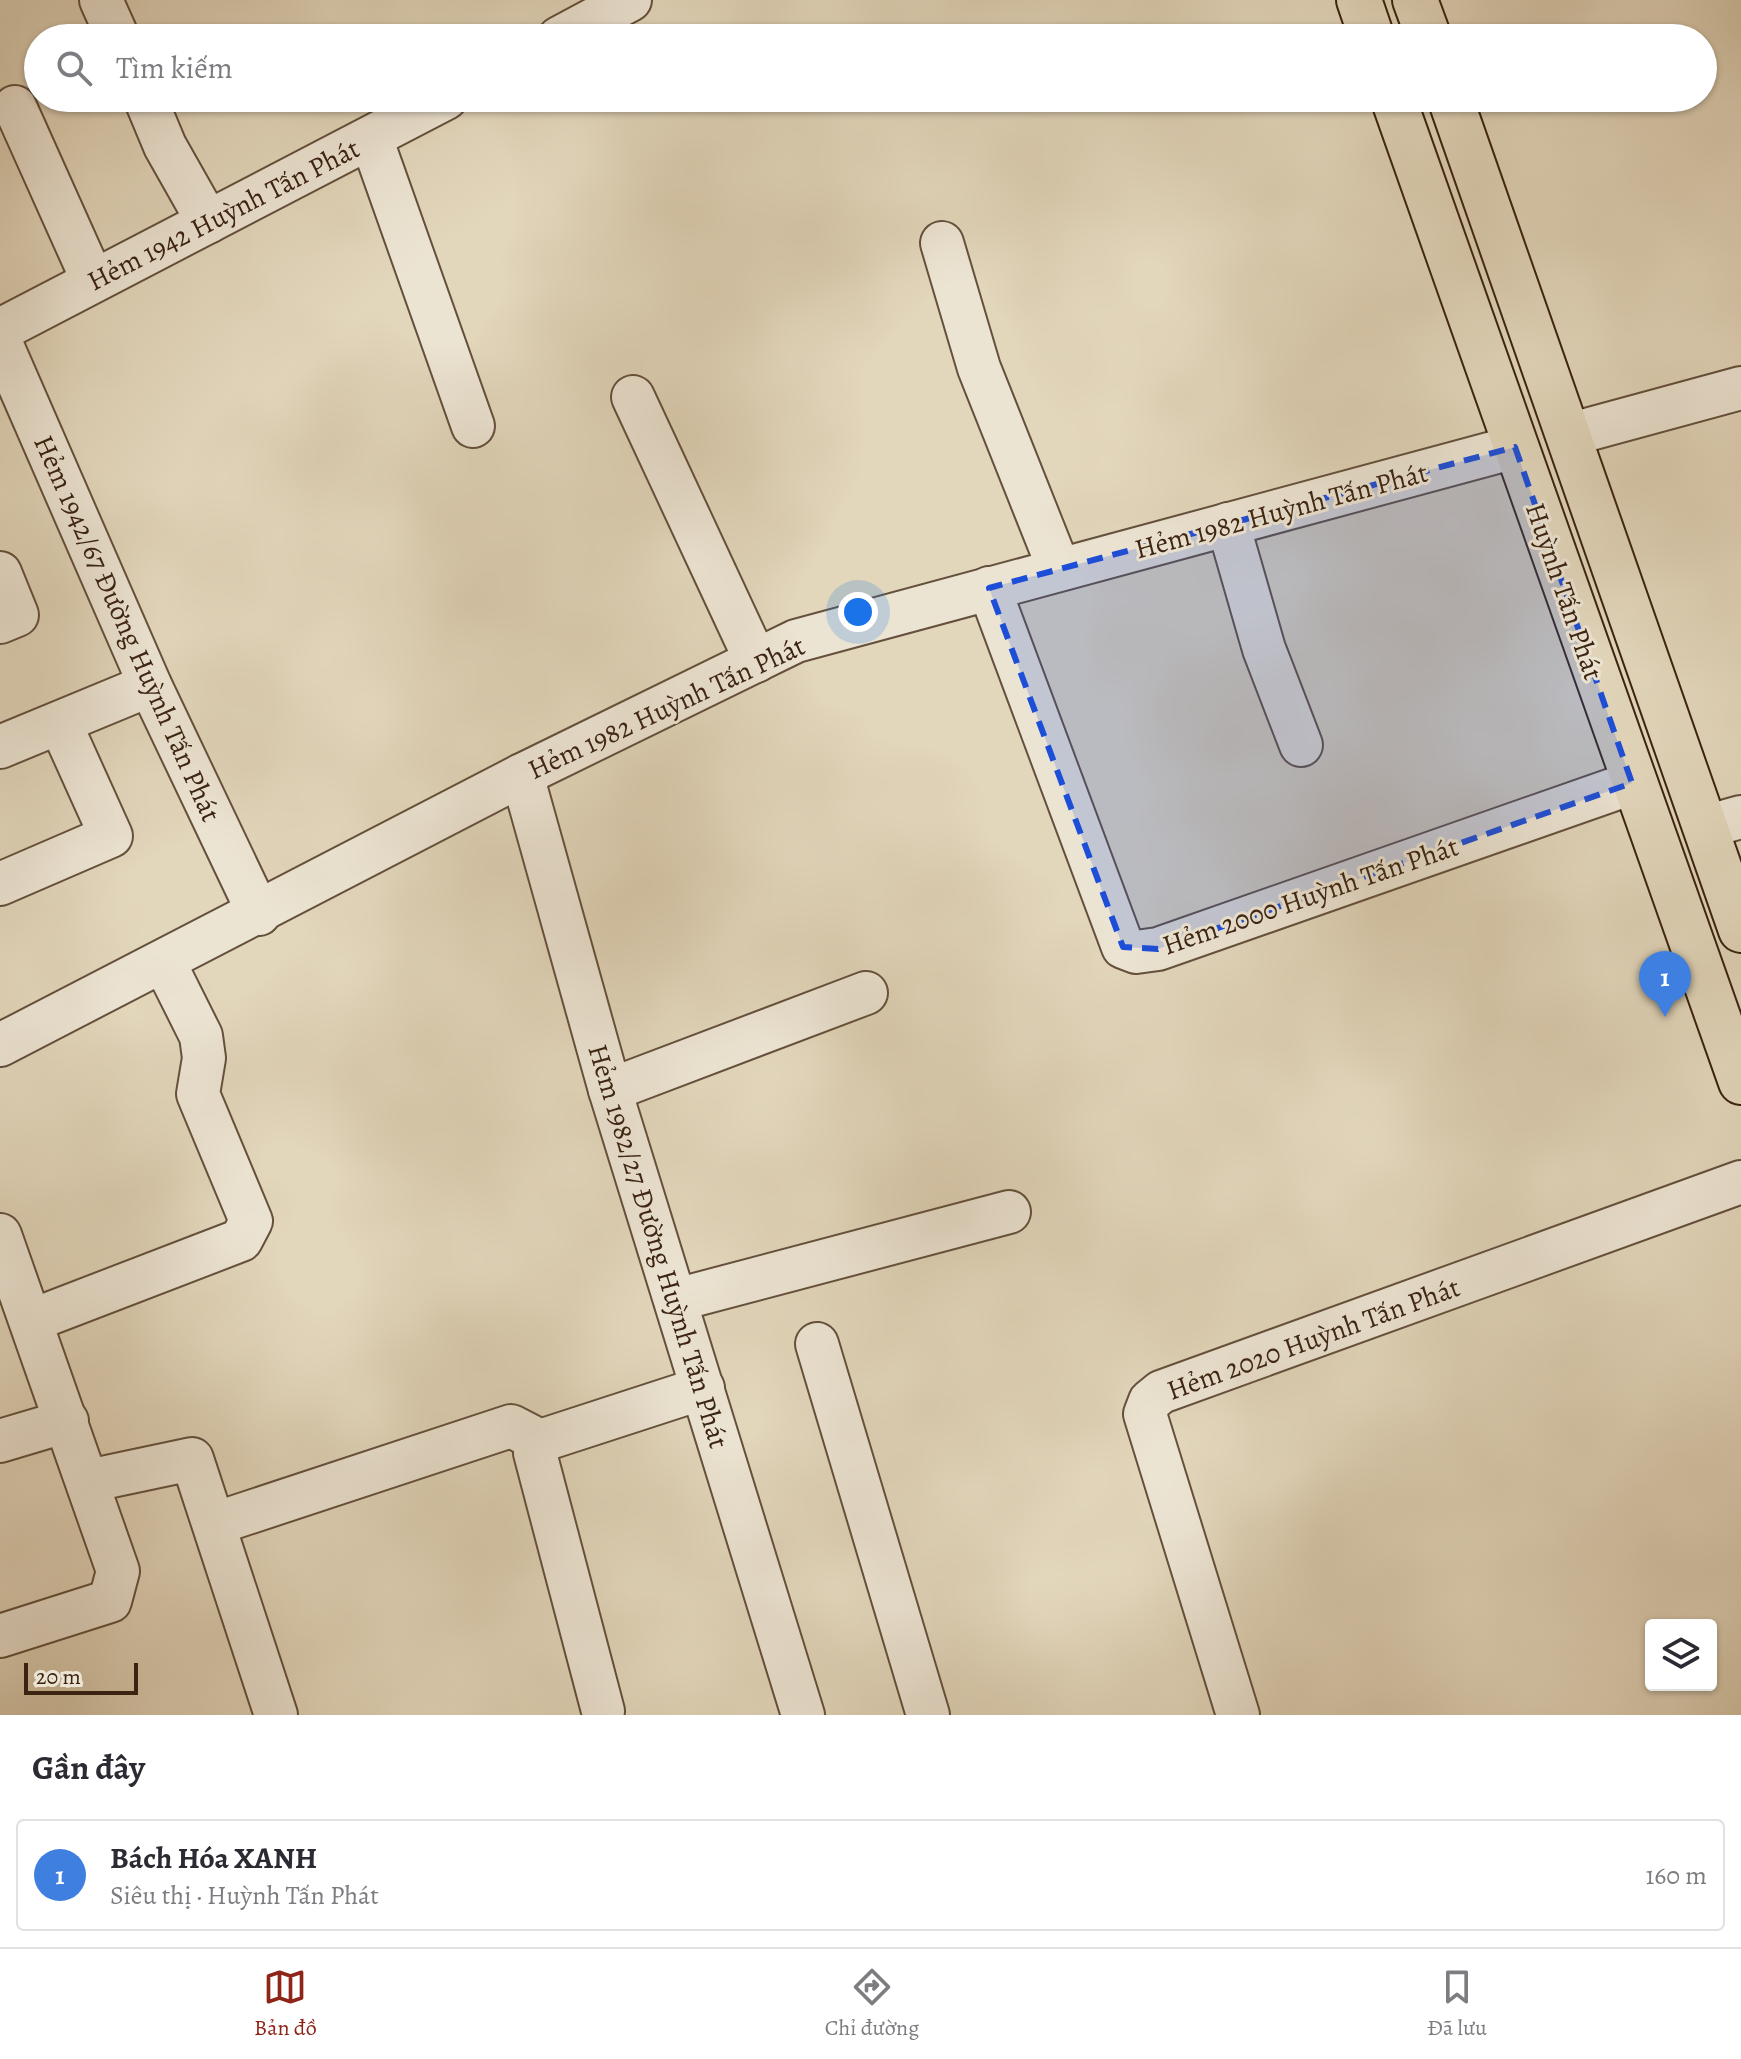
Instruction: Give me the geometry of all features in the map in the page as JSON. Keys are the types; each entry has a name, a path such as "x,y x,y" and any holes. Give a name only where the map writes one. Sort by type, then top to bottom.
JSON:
{"main road":[{"path":"1359,0 1367,24"},
{"path":"1415,0 1424,24"},
{"name":"Huỳnh Tấn Phát","path":"1398,112 1632,783 1739,1072"},
{"name":"Huỳnh Tấn Phát","path":"1455,112 1568,435 1723,822 1741,930"}],"street":[{"path":"101,0 112,24"},
{"path":"585,24 630,0"},
{"path":"15,107 93,281"},
{"path":"151,112 165,146 208,222"},
{"name":"Hẻm 1942 Huỳnh Tấn Phát","path":"0,330 420,112"},
{"path":"371,138 473,426"},
{"path":"942,243 979,368 1059,569"},
{"name":"Hẻm 1942/67 Đường Huỳnh Tấn Phát","path":"0,341 150,685 259,914"},
{"path":"1568,435 1741,388"},
{"path":"633,397 756,661"},
{"name":"Hẻm 1982 Huỳnh Tấn Phát","path":"0,1045 259,914 522,775 796,641 1515,447"},
{"path":"1228,524 1264,649 1301,745"},
{"path":"0,573 17,615 0,622"},
{"name":"Hẻm 2000 Huỳnh Tấn Phát","path":"989,588 1123,947 1136,952 1158,949 1632,783"},
{"path":"0,747 150,685"},
{"path":"0,884 111,836 60,723"},
{"name":"Hẻm 1982/27 Đường Huỳnh Tấn Phát","path":"522,775 610,1090 803,1715"},
{"path":"33,1320 241,1240 249,1227 251,1221 198,1094 204,1058 201,1036 164,962"},
{"path":"610,1090 866,993"},
{"name":"Hẻm 2020 Huỳnh Tấn Phát","path":"1238,1715 1145,1414 1150,1401 1161,1392 1741,1182"},
{"path":"676,1300 1009,1212"},
{"path":"0,1237 33,1320 118,1571 110,1601 0,1636"},
{"path":"817,1344 928,1715"},
{"path":"214,1524 511,1426 540,1441 703,1388"},
{"path":"0,1441 67,1421"},
{"path":"540,1441 535,1462 603,1711"},
{"path":"88,1481 192,1459 276,1715"}],"highlighted area":[{"path":"1515,447 1632,783 1158,949 1123,947 989,588"}],"place":[{"name":"Bách Hóa XANH","path":"1665,1017"}]}
